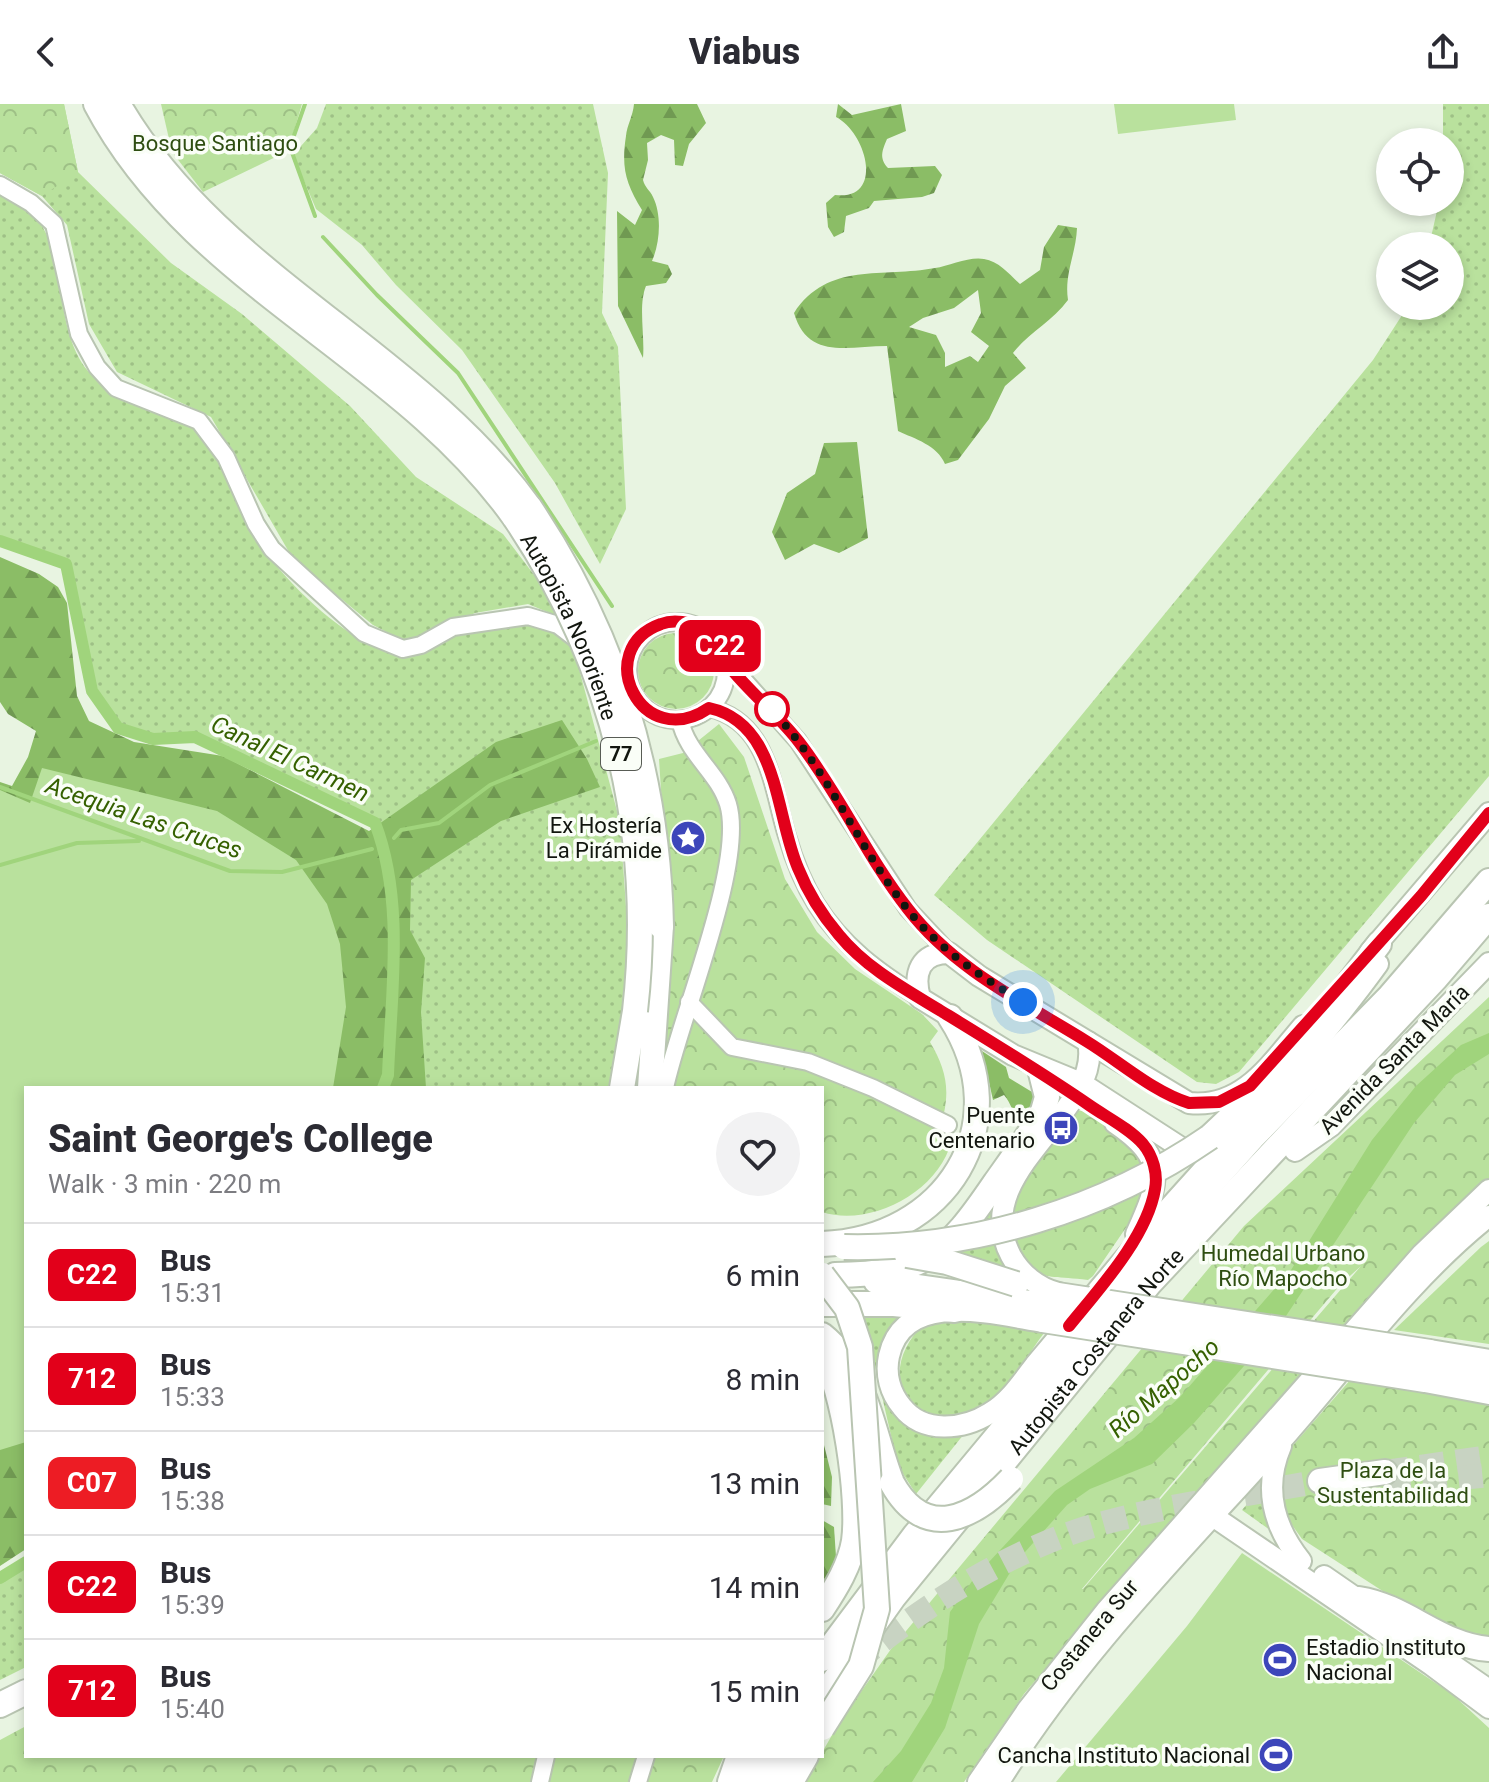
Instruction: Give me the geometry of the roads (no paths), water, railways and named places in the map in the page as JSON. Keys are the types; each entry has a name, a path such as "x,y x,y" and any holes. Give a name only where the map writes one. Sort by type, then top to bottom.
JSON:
{"highway":[{"name":"Autopista Nororiente","path":"96,104 126,153 178,217 245,277 420,414 522,513 579,631 606,700 621,754 633,817 640,882 640,938 635,1011 622,1086"},
{"name":"Autopista Nororiente","path":"118,104 154,159 211,223 263,269 434,402 485,452 522,513 591,613 627,707 652,815 661,926 660,1086"},
{"name":"Autopista Costanera Norte","path":"824,1656 898,1556 1152,1250 1252,1138 1390,996 1489,881"},
{"name":"Autopista Costanera Norte","path":"824,1695 893,1598 1150,1283 1284,1151 1489,916"},
{"path":"830,1245 933,1244 1053,1214 1125,1187 1210,1137 1287,1064 1379,944"},
{"path":"830,1245 857,1241 902,1226 928,1208 958,1172 970,1144 978,1097 969,1051 950,1017"},
{"path":"826,1274 880,1275 898,1270 925,1260 957,1235 1043,1111 1047,1097 1041,1073"},
{"path":"824,1337 836,1347 846,1381 892,1483 911,1508 930,1517 949,1519 986,1504 1011,1479 1202,1244 1284,1151"},
{"path":"830,1245 933,1259 1016,1284 1052,1301"},
{"path":"826,1274 939,1290 1052,1301 1489,1377"},
{"path":"824,1725 866,1655 877,1600 860,1347 847,1308 826,1274"},
{"path":"824,1304 868,1303 955,1310"},
{"path":"824,1354 846,1381 855,1528 849,1559 824,1605"},
{"path":"824,1632 894,1537 1002,1405"},
{"path":"1321,1487 1386,1479"},
{"path":"1359,1599 1396,1608 1460,1644 1489,1649"},
{"path":"0,1705 24,1693"},
{"path":"730,1782 741,1758"},
{"path":"746,1782 759,1758"},
{"path":"771,1782 785,1758"},
{"path":"791,1782 805,1758"}],"main road":[{"path":"1127,1256 1155,1191 1154,1165 1139,1140 1077,1089 1041,1073 920,998 916,976 920,965 933,955 949,953 979,976 1182,1101 1219,1102 1250,1086 1379,944 1486,819"},
{"path":"1052,1301 955,1310 926,1316 909,1325 896,1339 887,1367 894,1395 911,1417 936,1426 973,1421 1002,1405 1127,1256 1314,1049 1394,942 1421,896"},
{"name":"Avenida Santa María","path":"1284,1151 1331,1126 1489,963"},
{"path":"1052,1301 1013,1259 1004,1237 1003,1216 1011,1185 1077,1089 1090,1059 1088,1042"},
{"path":"1013,1055 1183,1149"},
{"path":"1212,1507 1414,1263 1489,1190"},
{"path":"1212,1507 1287,1433 1450,1251 1489,1216"},
{"path":"1428,1366 1489,1360"},
{"path":"1428,1366 1489,1394"},
{"path":"1287,1433 1273,1471 1272,1505 1285,1539 1301,1561"},
{"path":"1212,1507 1359,1599 1489,1690"},
{"path":"1212,1507 1489,1708"},
{"name":"Costanera Sur","path":"978,1782 1055,1674 1212,1507"},
{"name":"Costanera Sur","path":"999,1782 1048,1709 1212,1507"},
{"path":"1454,1663 1471,1670 1489,1671"}],"street":[{"path":"0,185 31,203 54,224 60,237 79,334 97,367 116,388 199,421 226,457 256,524 272,549 364,633 403,649 421,645 453,627 528,616 558,625 629,686 644,708 667,719 680,720 709,708 722,691 725,659"},
{"path":"629,686 628,660 633,647 641,637 663,623 685,622 711,635 725,659 798,741 908,909 949,953"},
{"path":"709,708 734,717 763,752 797,867 829,922 868,964 920,998"},
{"path":"660,1086 689,1002 727,868 731,831 728,805 721,788 691,751 680,720"},
{"path":"689,1002 732,1047 808,1062 873,1088 948,1125"},
{"path":"540,1782 546,1758"},
{"path":"638,1782 645,1758"}],"waterway":[{"path":"305,104 290,147 315,216"},
{"path":"323,237 377,295 458,373 612,606"},
{"name":"Canal El Carmen","path":"0,541 66,564 92,691 118,728 153,739 195,737 375,823 384,853 393,916 388,1075 384,1086"},
{"path":"394,838 401,830 439,823 490,785 596,741"},
{"name":"Acequia Las Cruces","path":"0,787 230,871 282,872 372,849"},
{"path":"0,865 77,843 139,841"},
{"name":"Canal El Carmen","path":"0,1578 24,1563"}],"tunnel":[{"path":"1385,1472 1489,1457"},
{"path":"1387,1486 1489,1475"},
{"path":"854,1663 907,1622 964,1585 1055,1539 1144,1513 1320,1481"}],"place":[{"name":"Ex Hostería La Pirámide","path":"688,838"},
{"name":"Puente Centenario","path":"1061,1128"},
{"name":"Estadio Instituto Nacional","path":"1280,1660"},
{"name":"Cancha Instituto Nacional","path":"1276,1755"}],"park label":[{"name":"Bosque Santiago","path":"215,143"},
{"name":"Humedal Urbano Río Mapocho","path":"1283,1266"},
{"name":"Plaza de la Sustentabilidad","path":"1393,1482"}],"water label":[{"name":"Río Mapocho","path":"1164,1388"}]}
